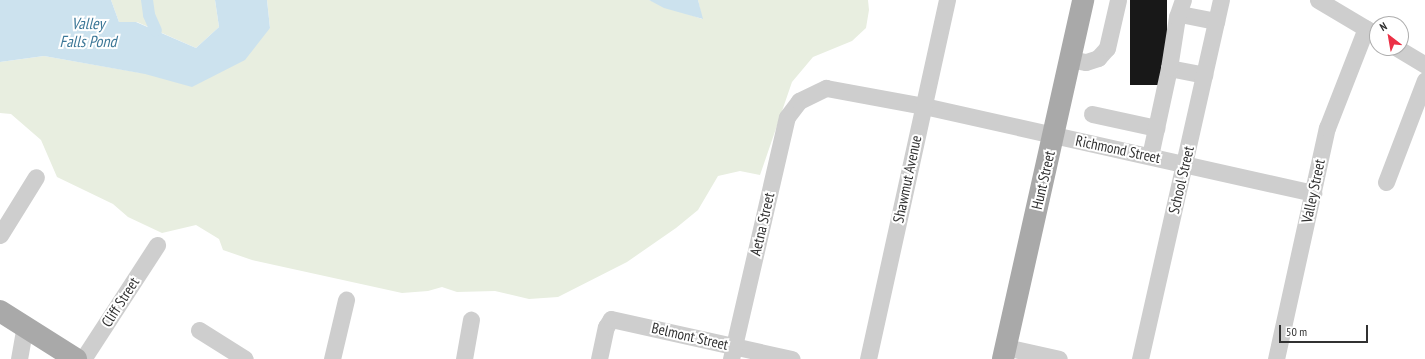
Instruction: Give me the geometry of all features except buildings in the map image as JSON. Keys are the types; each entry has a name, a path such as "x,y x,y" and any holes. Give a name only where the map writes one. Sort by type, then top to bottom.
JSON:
{"main road":[{"name":"Hunt Street","path":"1004,353 1084,0"},
{"path":"0,311 76,359"}],"street":[{"name":"Shawmut Avenue","path":"868,359 947,0"},
{"path":"1070,59 1086,62 1098,58 1108,48 1118,0"},
{"name":"School Street","path":"1140,359 1220,0"},
{"path":"1318,0 1369,31"},
{"path":"1150,156 1169,68 1177,17 1182,7 1216,21"},
{"name":"Valley Street","path":"1276,359 1327,128 1369,36"},
{"path":"1409,55 1425,65"},
{"path":"1169,68 1204,75"},
{"path":"1386,182 1425,80"},
{"name":"Richmond Street","path":"807,96 826,88 839,88 1313,192"},
{"name":"Aetna Street","path":"733,352 787,117 792,107 807,96"},
{"path":"1092,114 1156,128"},
{"path":"0,235 36,177"},
{"name":"Cliff Street","path":"83,359 157,245"},
{"path":"332,359 346,300"},
{"name":"Belmont Street","path":"599,359 606,327 611,319 733,352 792,359"},
{"path":"464,359 471,320"},
{"path":"19,359 25,326"},
{"path":"199,330 245,359"},
{"path":"1004,353 1059,359"}],"shaded area":[{"path":"111,0 215,0 219,27 196,48 137,22 119,22"},
{"path":"267,0 649,0 702,19 698,0 868,0 869,10 866,28 852,41 813,57 792,82 760,175 740,171 718,176 698,210 676,228 627,262 558,297 529,299 495,291 457,292 442,287 428,291 402,293 252,260 223,250 219,239 196,225 162,233 128,217 113,204 57,177 41,140 11,114 0,113 0,62 44,56 141,73 270,28"}],"water":[{"name":"Valley Falls Pond","path":"0,0 111,0 119,22 136,22 196,48 219,27 215,0 267,0 270,28 245,60 192,87 145,74 44,56 0,62"},
{"path":"649,0 698,0 703,19 664,8"}],"waterway":[{"path":"147,0 149,15 156,31"}]}
